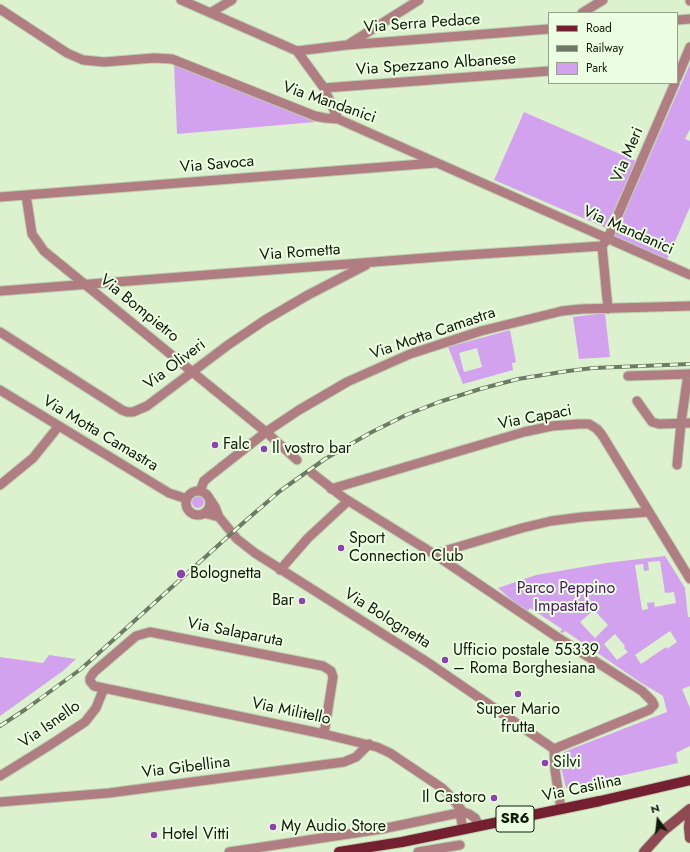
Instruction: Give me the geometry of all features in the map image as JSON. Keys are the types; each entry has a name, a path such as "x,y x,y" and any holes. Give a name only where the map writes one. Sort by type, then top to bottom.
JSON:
{"main road":[{"name":"Via Casilina","path":"339,852 354,851 402,842 561,809 690,780"}],"street":[{"path":"181,0 297,51 324,88 338,118"},
{"path":"210,13 232,0"},
{"path":"347,45 419,0"},
{"path":"584,12 603,0"},
{"name":"Via Mandanici","path":"0,9 67,53 83,60 104,62 161,58 172,59 315,116 328,119 338,118 690,275"},
{"path":"678,20 690,19"},
{"name":"Via Serra Pedace","path":"297,51 347,45 548,29"},
{"path":"678,74 681,62 690,47"},
{"name":"Via Spezzano Albanese","path":"324,88 548,72"},
{"name":"Via Meri","path":"602,246 608,238 675,84"},
{"name":"Via Savoca","path":"0,197 437,163"},
{"name":"Via Bompietro","path":"26,195 30,227 36,241 47,253 266,432 298,460"},
{"path":"602,246 608,309"},
{"name":"Via Rometta","path":"0,291 602,246"},
{"name":"Via Oliveri","path":"0,332 127,412 136,411 144,407 237,338 274,314 343,276 371,263"},
{"name":"Via Motta Camastra","path":"200,491 202,485 210,476 266,432 299,410 370,371 424,349 481,331 576,309 690,306"},
{"path":"628,376 689,374 685,423 677,465"},
{"name":"Via Motta Camastra","path":"0,390 58,427 169,493 187,499"},
{"path":"637,401 652,422 659,424 685,423"},
{"name":"Via Capaci","path":"331,489 524,432 552,426 592,425 600,432 648,512 689,574"},
{"path":"0,485 35,455 58,427"},
{"path":"312,473 348,501 434,554 642,691 652,701 654,705 649,710 554,750 555,770 561,809"},
{"path":"204,513 209,506 209,498 204,492 200,491 192,493 187,499 187,507 192,513 204,513 219,517"},
{"name":"Via Bolognetta","path":"209,498 219,517 234,535 246,546 280,570 427,662 554,750"},
{"path":"280,570 316,531 348,501"},
{"path":"434,554 551,521 648,512"},
{"name":"Via Salaparuta","path":"91,684 90,680 94,672 136,636 150,632 323,666 331,671 333,677 324,734"},
{"name":"Via Militello","path":"91,684 369,744 390,753 438,786 452,798 463,812 475,818 479,826"},
{"name":"Via Isnello","path":"0,776 50,746 85,722 96,708 104,688"},
{"name":"Via Gibellina","path":"0,802 109,793 349,761 356,757 369,744"},
{"path":"644,852 662,831 690,809"},
{"path":"463,812 461,819 463,829"},
{"path":"229,852 382,829 450,816 463,812"},
{"path":"690,818 690,838"},
{"path":"418,852 460,845"}],"green space":[{"path":"174,64 316,122 177,134"},
{"path":"690,64 690,129 685,139 690,141 690,207 667,260 614,237"},
{"path":"524,112 636,161 606,228 494,180"},
{"path":"605,313 610,357 579,359 573,317"},
{"path":"510,330 516,362 512,363 513,370 463,384 448,347","holes":["477,348 482,367 464,372 459,353"]},
{"path":"198,496 202,498 204,502 202,506 198,508 194,506 192,502 194,498"},
{"name":"Parco Peppino Impastato","path":"665,556 685,588 688,617 690,617 690,686 682,689 690,708 690,746 676,753 678,763 566,788 559,759 561,755 566,751 667,712 663,696 565,631 563,633 560,632 562,629 530,608 528,611 514,602 498,588 536,575 606,563","holes":["660,561 665,593 674,592 676,603 655,607 654,602 647,603 648,609 642,610 635,565 643,564 644,571 649,570 648,562","594,610 608,625 595,638 580,622","670,631 677,642 667,649 666,647 641,664 635,655","615,634 628,652 617,660 604,644"]},
{"path":"49,655 76,659 63,671 0,716 0,657 43,663"}],"railway":[{"path":"0,726 81,669 280,491 325,459 370,433 406,415 439,402 518,379 593,368 690,364"}],"place":[{"name":"Falc","path":"215,445"},
{"name":"Il vostro bar","path":"264,449"},
{"name":"Sport Connection Club","path":"341,548"},
{"name":"Bolognetta","path":"181,574"},
{"name":"Bar","path":"302,601"},
{"name":"Ufficio postale 55339 – Roma Borghesiana","path":"445,660"},
{"name":"Super Mario frutta","path":"518,694"},
{"name":"Silvi","path":"545,763"},
{"name":"Il Castoro","path":"494,798"},
{"name":"My Audio Store","path":"273,827"},
{"name":"Hotel Vitti","path":"154,835"}]}
